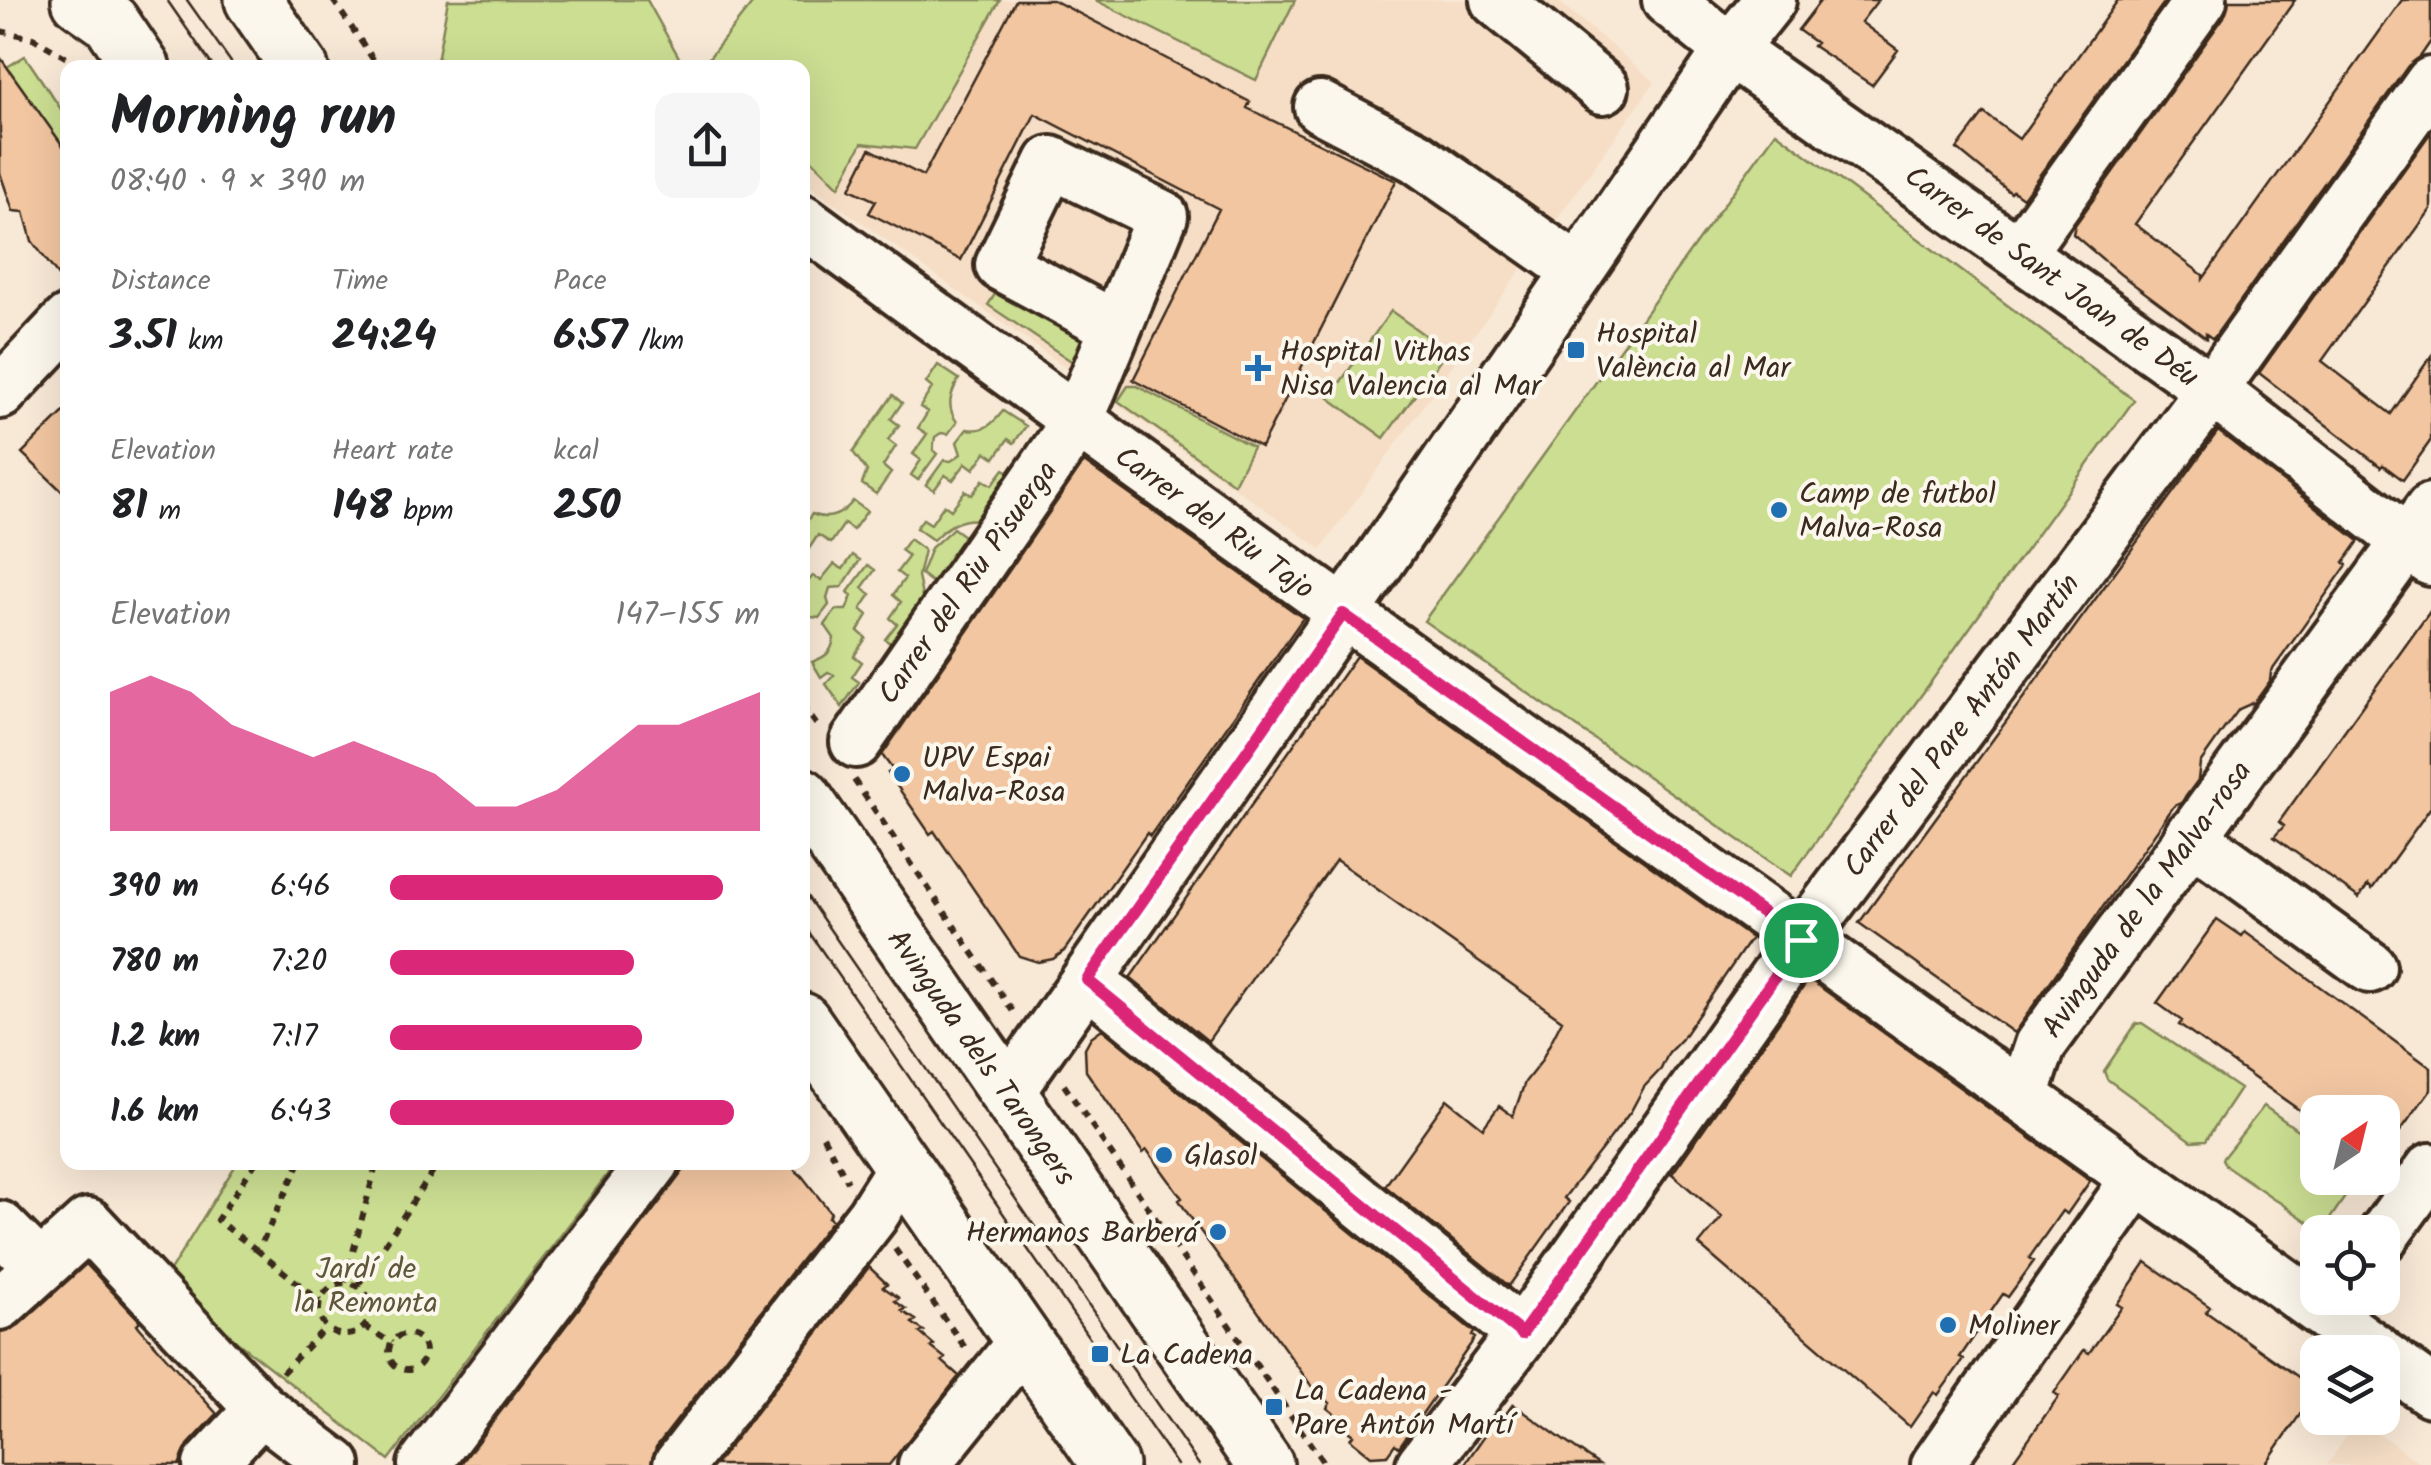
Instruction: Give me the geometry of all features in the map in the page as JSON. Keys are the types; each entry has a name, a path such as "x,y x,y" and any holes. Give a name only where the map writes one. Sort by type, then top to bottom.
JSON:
{"main road":[{"path":"80,0 111,22 137,60"},
{"path":"253,0 294,60"},
{"name":"Avinguda dels Tarongers","path":"810,808 1265,1465"},
{"path":"810,1033 1110,1465"}],"street":[{"path":"1496,0 1603,88"},
{"name":"Carrer de Sant Joan de Déu","path":"1668,0 1730,50 2422,537"},
{"path":"1007,1094 1730,50 1770,0"},
{"path":"2020,252 2200,0"},
{"name":"Carrer del Pare Antón Martín","path":"1422,1465 1522,1334 1801,940 2212,390 2431,84"},
{"path":"1320,107 1416,157 1578,271"},
{"name":"Carrer del Riu Tajo","path":"810,226 1343,614 2023,1096"},
{"name":"Carrer del Riu Pisuerga","path":"844,752 1078,422 1116,327"},
{"path":"0,393 60,329"},
{"name":"Avinguda de la Malva-rosa","path":"2023,1096 2040,1045 2190,836 2422,537"},
{"path":"2190,836 2370,967"},
{"path":"1087,980 1522,1334"},
{"path":"2023,1096 2137,1178 2300,1285"},
{"path":"679,1465 872,1216 903,1167"},
{"path":"2398,1215 2431,1169"},
{"path":"424,1465 648,1170"},
{"path":"1937,1465 2137,1178"},
{"path":"0,1304 88,1224 261,1409 335,1465"},
{"path":"0,1227 38,1266"},
{"path":"2342,1315 2361,1335"},
{"path":"924,1465 1024,1342"},
{"path":"2400,1369 2431,1391"},
{"path":"209,1465 261,1409"}],"path":[{"path":"333,0 374,60"},
{"path":"0,32 33,38 70,60"},
{"path":"810,714 844,752 1012,1009"},
{"path":"1061,1081 1326,1465"},
{"path":"818,1129 854,1190"},
{"path":"251,1170 217,1220 320,1301"},
{"path":"258,1251 296,1170"},
{"path":"345,1282 375,1170"},
{"path":"358,1285 434,1170"},
{"path":"890,1242 972,1359"},
{"path":"345,1282 358,1285 370,1298 372,1309 359,1332 342,1336 320,1319 320,1301 333,1284 345,1282"},
{"path":"364,1326 392,1344"},
{"path":"261,1409 280,1375 326,1327"},
{"path":"406,1334 418,1338 425,1347 424,1359 417,1368 400,1369 390,1355 392,1344 406,1334"}],"shaded area":[{"name":"Hospital Vithas Nisa Valencia al Mar","path":"1000,0 1557,0 1655,82 1321,549 810,186 810,159 839,186 862,143 916,148"},
{"path":"2347,1435 2381,1435 2423,1465 2327,1465"}],"green space":[{"path":"448,0 647,0 680,60 437,60"},
{"path":"755,0 1000,0 915,149 862,143 839,187 810,158 810,60 709,58"},
{"path":"1095,0 1295,0 1256,80"},
{"path":"25,56 60,108 60,143 7,67"},
{"name":"Camp de futbol Malva-Rosa","path":"1776,132 2134,400 1791,876 1424,621"},
{"path":"1001,285 1082,333 1086,341 1086,371 988,305"},
{"path":"1391,311 1447,351 1384,438 1329,398"},
{"path":"938,365 959,379 950,400 957,422 948,434 935,437 933,450 937,454 918,480 911,475 921,460 913,454 927,434 918,428 928,412 920,407 932,388 926,383"},
{"path":"1128,386 1137,386 1253,447 1234,484 1118,401"},
{"path":"893,395 902,403 891,419 899,425 888,440 896,446 883,466 891,473 876,494 862,484 867,471 853,452"},
{"path":"1003,411 1026,426 1014,443 1008,439 995,458 986,452 974,469 966,463 953,480 945,475 934,490 926,485 944,460 951,461 961,454 957,442 967,429 988,426"},
{"path":"1004,469 1013,474 982,520 955,524 933,540 916,528 923,519 931,524 944,505 951,510 965,491 972,495 983,480 992,485"},
{"path":"853,501 867,511 853,530 844,524 831,543 818,535 810,547 812,514 824,517 844,510"},
{"path":"953,528 978,546 946,593 921,574 931,548"},
{"path":"909,539 924,550 918,576 923,602 881,662 892,645 885,639 897,624 890,618 901,602 893,595 905,578 897,572 909,556 901,550"},
{"path":"853,555 860,560 842,587 830,588 829,605 819,618 810,617 810,579 813,576 821,580 834,564 843,569"},
{"path":"868,565 875,570 862,588 871,594 861,609 868,615 858,631 866,638 854,656 862,662 852,677 859,682 842,707 826,684 834,675 828,672 821,677 812,662 830,651 834,638 825,625 836,610 846,610 852,596 848,592"},
{"path":"2142,1023 2240,1089 2206,1140 2192,1141 2107,1079 2104,1071 2136,1024"},
{"path":"2264,1106 2300,1132 2300,1195 2346,1195 2333,1215 2300,1216 2225,1165 2222,1159"},
{"name":"Jardí de la Remonta","path":"233,1170 611,1170 389,1460 210,1321 168,1274"}],"building":[{"path":"1016,0 1053,0 1250,102 1247,108 1396,181 1261,447 1133,380 1219,209 1035,114 961,260 869,213 876,201 850,189 870,149 923,176"},
{"path":"1821,0 1878,0 1861,22 1898,50 1872,85 1813,46 1816,43 1798,30"},
{"path":"2118,0 2166,0 2023,198 2011,193 1957,149 1984,113 2019,139"},
{"path":"2229,0 2295,0 2135,224 2203,275 2203,279 2402,0 2431,0 2431,41 2408,66 2213,339 2206,334 2206,338 2120,274 2073,234 2075,225 2224,17"},
{"path":"0,57 60,142 60,278 32,241 24,212 13,211 0,173"},
{"path":"2431,132 2431,209 2322,361 2391,414 2431,356 2431,440 2403,480 2259,373"},
{"path":"60,416 60,489 22,453"},
{"path":"2218,431 2359,541 2344,562 2347,565 2271,672 2270,681 2255,702 2239,709 2224,729 2200,763 2198,780 2181,803 2174,806 2014,1033 1859,923"},
{"path":"1084,462 1303,618 1064,951 1053,959 1038,962 1019,956 934,831 930,834 888,773 893,770 882,755"},
{"path":"2431,610 2431,807 2372,889 2368,885 2359,898 2274,837 2284,826 2279,822"},
{"path":"1356,656 1751,938 1631,1111 1564,1198 1569,1202 1509,1286 1385,1186 1447,1099 1483,1128 1499,1106 1513,1116 1525,1082 1540,1063 1562,1020 1336,860 1208,1041 1130,978"},
{"path":"2217,919 2242,936 2245,932 2431,1068 2431,1089 2400,1131 2400,1095 2300,1095 2300,1111 2179,1025 2182,1021 2157,1003"},
{"path":"1809,979 2090,1181 2067,1214 2062,1211 2029,1258 2034,1261 2008,1297 2003,1294 1960,1357 1964,1359 1910,1427 1699,1245 1722,1217 1672,1174"},
{"path":"1102,1029 1474,1332 1475,1338 1399,1447 1395,1444 1387,1455 1371,1456 1350,1439 1353,1435 1327,1408 1330,1403 1315,1391 1186,1211 1179,1200 1182,1198 1147,1150 1143,1153 1086,1071 1085,1048"},
{"path":"684,1170 795,1170 831,1213 828,1217 832,1220 656,1447 651,1465 460,1465"},
{"path":"2146,1262 2210,1307 2206,1312 2300,1378 2300,1415 2265,1465 2010,1465 2059,1396 2054,1393 2084,1350 2089,1353 2122,1307 2117,1304"},
{"path":"86,1264 140,1321 140,1328 217,1414 188,1445 179,1465 0,1465 0,1332 19,1325"},
{"path":"869,1267 887,1284 883,1287 899,1298 895,1301 916,1320 912,1323 924,1331 920,1333 945,1358 942,1361 959,1376 889,1465 715,1465"},
{"path":"1513,1404 1599,1465 1464,1465 1492,1425 1496,1428"}],"tram line":[{"path":"167,0 208,60"},
{"path":"187,0 229,60"},
{"path":"810,901 1199,1465"},
{"path":"810,934 1177,1465"}],"place":[{"name":"Hospital València al Mar","path":"1576,350"},
{"name":"Hospital Vithas Nisa Valencia al Mar","path":"1258,368"},
{"name":"Camp de futbol Malva-Rosa","path":"1779,510"},
{"name":"UPV Espai Malva-Rosa","path":"902,774"},
{"name":"Glasol","path":"1164,1155"},
{"name":"Hermanos Barberá","path":"1218,1232"},
{"name":"Moliner","path":"1948,1325"},
{"name":"La Cadena","path":"1100,1354"},
{"name":"La Cadena - Pare Antón Martí","path":"1274,1407"}],"route":[{"path":"1343,614 1801,940 1522,1334 1087,980 1343,614"}]}
